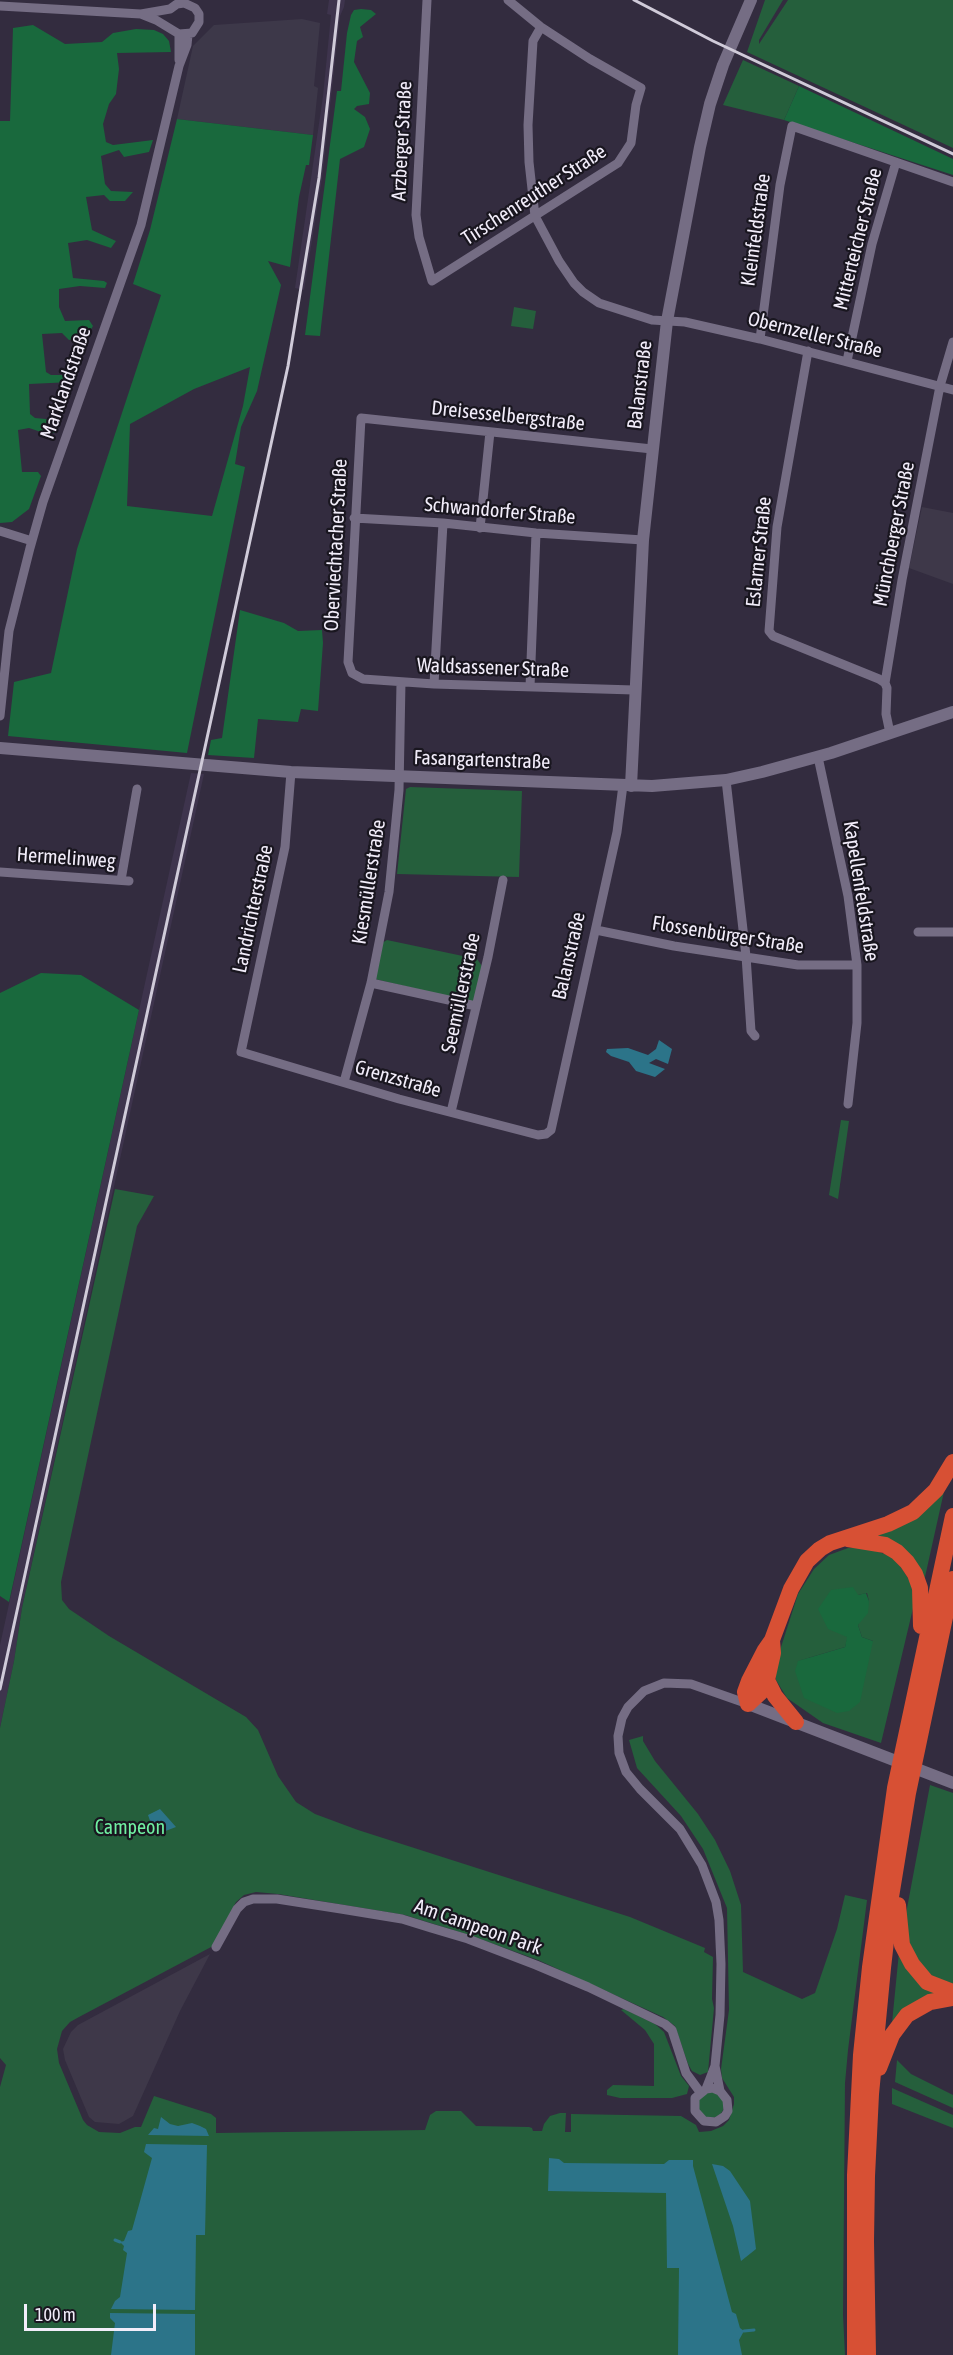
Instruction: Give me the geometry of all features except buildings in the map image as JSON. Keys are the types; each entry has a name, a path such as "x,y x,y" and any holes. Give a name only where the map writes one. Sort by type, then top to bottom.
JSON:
{"highway":[{"path":"772,1640 773,1653 767,1680 761,1692 748,1704 745,1692 772,1640 791,1589 803,1567 820,1549 844,1538 888,1524 913,1512 936,1490 953,1462"},
{"path":"917,1682 953,1516"},
{"path":"844,1538 872,1541 891,1548 903,1557 915,1574 920,1588 922,1606 912,1738"},
{"path":"872,2060 879,1891 912,1738 953,1579"},
{"path":"767,1680 775,1696 796,1722"},
{"path":"902,1790 903,1829 898,1902 902,1945 912,1964 927,1982 953,1992"},
{"path":"855,2355 854,2228 865,2092 872,2060 882,1968 903,1829"},
{"path":"872,2060 907,2015 930,2002 953,1998"},
{"path":"865,2092 868,2355"}],"street":[{"name":"Arzberger Straße","path":"427,0 417,215 419,237 432,281"},
{"path":"508,0 541,27 533,41 528,125 529,162 535,216"},
{"name":"Balanstraße","path":"546,1134 551,1130 627,786 643,540 667,321 709,108 723,65 751,0"},
{"path":"0,6 141,14 170,9 177,4 184,3 192,5 200,18 198,26 183,35 141,14"},
{"path":"170,9 167,17 170,28"},
{"name":"Tirschenreuther Straße","path":"432,281 618,163 631,143 636,105 641,88 590,59 541,27"},
{"name":"Marklandstraße","path":"0,716 4,638 43,502 141,225 179,66 187,45 183,35"},
{"name":"Kleinfeldstraße","path":"760,339 780,185 792,126 896,162"},
{"path":"896,162 953,182"},
{"name":"Mitterteicher Straße","path":"847,361 873,244 896,162"},
{"name":"Obernzeller Straße","path":"535,216 559,261 583,292 599,303 652,320 685,322 760,339 953,390"},
{"name":"Münchberger Straße","path":"890,733 886,714 887,688 885,683 902,580 940,386 953,342"},
{"name":"Eslarner Straße","path":"808,351 777,527 769,631 773,636 885,683"},
{"name":"Dreisesselbergstraße","path":"361,418 652,449"},
{"name":"Oberviechtacher Straße","path":"352,674 348,662 361,418"},
{"path":"480,528 490,432"},
{"name":"Schwandorfer Straße","path":"354,518 643,540"},
{"path":"434,684 443,523"},
{"path":"0,531 32,541"},
{"path":"530,687 536,533"},
{"name":"Waldsassener Straße","path":"352,674 363,679 434,684 634,690"},
{"name":"Kiesmüllerstraße","path":"344,1082 370,983 388,892 398,807 401,682"},
{"name":"Fasangartenstraße","path":"0,748 291,772 657,786 726,780 818,757 953,712"},
{"name":"Kapellenfeldstraße","path":"818,757 848,896 857,965 857,1023 848,1104"},
{"name":"Landrichterstraße","path":"241,1052 285,847 291,772"},
{"path":"726,780 746,956 751,1030 755,1036"},
{"name":"Hermelinweg","path":"0,872 125,880 137,789"},
{"name":"Seemüllerstraße","path":"451,1112 502,880"},
{"name":"Flossenbürger Straße","path":"596,930 674,946 798,965 857,965"},
{"path":"918,932 953,932"},
{"path":"370,983 476,1006"},
{"name":"Grenzstraße","path":"241,1052 451,1112 538,1135 546,1134"},
{"path":"715,2066 703,2090 695,2098 695,2111 698,2117 710,2123 721,2120 728,2111 727,2100 720,2091 715,2066 720,2015 721,1964 716,1902 702,1864 681,1829 626,1772 620,1754 618,1736 622,1718 628,1707 644,1691 664,1683 691,1684 953,1783"},
{"name":"Am Campeon Park","path":"216,1947 237,1909 244,1902 253,1899 277,1899 402,1919 468,1939 527,1962 588,1987 658,2020 672,2030 686,2073 703,2090"},
{"path":"686,2073 700,2081 710,2077"},
{"path":"703,2090 720,2091"}],"shaded area":[{"path":"329,0 345,0 340,16 322,178 304,290 295,288 323,96 331,15 327,14"},
{"path":"302,19 320,23 314,86 318,88 313,135 177,119 193,46 214,25"},
{"path":"922,507 953,513 953,584 909,568"},
{"path":"191,773 204,774 22,1608 0,1728 0,1645"},
{"path":"210,1954 180,2011 133,2116 119,2124 95,2122 89,2117 65,2060 63,2049 71,2032 78,2025"}],"green space":[{"path":"765,0 783,0 759,40 759,44 788,0 953,0 953,148 747,52"},
{"path":"354,10 371,10 376,14 360,27 363,37 357,41 354,62 370,93 369,104 357,106 354,109 365,117 370,129 364,147 340,159 320,336 305,335 337,91 341,91 351,15"},
{"path":"33,25 65,44 102,42 113,33 136,29 154,30 163,34 169,41 171,52 117,53 119,69 116,94 109,104 103,124 106,142 113,145 153,140 149,152 124,157 119,150 101,156 105,184 111,191 133,192 125,201 110,201 104,195 86,197 92,230 116,241 111,248 87,240 68,243 73,278 107,283 105,288 80,286 59,289 59,307 65,321 89,320 93,326 86,338 69,340 62,333 42,334 46,372 51,375 72,375 75,378 72,382 29,384 30,414 35,418 56,420 59,424 57,433 44,433 29,428 18,430 22,472 38,472 41,476 29,509 12,522 0,523 0,121 10,121 13,28"},
{"path":"743,60 799,86 784,120 723,105"},
{"path":"799,86 953,159 953,175 784,120"},
{"path":"177,119 313,135 309,165 306,165 299,197 290,267 268,261 281,285 257,391 241,427 235,464 245,467 187,753 8,736 14,682 51,673 77,549 161,295 133,284 150,230","holes":["250,367 243,406 212,516 127,506 130,424 194,389"]},
{"path":"514,307 536,311 533,329 511,326"},
{"path":"240,610 284,623 298,631 322,630 318,711 301,709 298,722 258,719 254,758 208,755 211,740 222,738"},
{"path":"410,787 522,791 519,877 397,874 406,789"},
{"path":"387,940 477,959 482,966 476,998 471,1002 375,979 382,943"},
{"path":"41,973 81,975 139,1010 9,1602 0,1596 0,993"},
{"path":"841,1120 849,1121 838,1199 829,1195"},
{"name":"Campeon","path":"115,1189 154,1196 137,1226 61,1582 62,1600 69,1609 109,1636 246,1717 258,1730 278,1776 296,1802 315,1814 358,1830 630,1917 705,1948 704,1952 713,1957 712,1999 714,2008 708,2072 700,2075 692,2071 688,2064 675,2026 663,2017 538,1960 405,1915 256,1892 244,1895 236,1902 213,1946 70,2022 62,2031 57,2049 59,2063 83,2120 99,2132 120,2133 141,2127 154,2096 211,2114 216,2118 216,2133 425,2130 430,2115 436,2111 461,2111 476,2126 529,2127 533,2131 542,2131 550,2116 560,2113 566,2113 565,2132 571,2132 571,2114 681,2116 696,2125 699,2132 711,2131 723,2126 729,2120 734,2104 734,2097 722,2078 721,2069 729,2010 727,1908 703,1849 681,1816 637,1768 629,1740 643,1736 643,1741 655,1761 698,1814 715,1840 730,1871 741,1905 743,1972 802,1999 815,1993 837,1929 845,1895 867,1900 845,2083 843,2315 845,2355 0,2355 0,2087 6,2065 0,2058 0,1728 22,1608"},
{"path":"945,1487 923,1586 868,1535"},
{"path":"848,1548 866,1548 891,1556 910,1581 915,1600 881,1743 823,1723 787,1698 776,1680 775,1672 781,1647 798,1594 814,1569 829,1555","holes":["867,1593 869,1601 858,1625 862,1637 873,1641 798,1661 845,1647 848,1637 842,1633 858,1595"]},
{"path":"853,1587 858,1595 866,1593 869,1601 868,1613 858,1625 862,1637 873,1641 860,1702 849,1711 837,1713 804,1698 795,1671 798,1661 845,1647 847,1637 828,1629 818,1609 831,1590"},
{"path":"930,1785 953,1793 953,1986 934,1979 923,1968 909,1944 905,1919"},
{"path":"899,1952 940,1994 892,2023"},
{"path":"624,2009 655,2024 664,2032 681,2076 689,2086 687,2094 672,2098 620,2098 607,2095 607,2090 613,2085 654,2086 654,2044 645,2030 621,2010"},
{"path":"897,2060 911,2074 953,2095 953,2108 895,2082"},
{"path":"892,2088 953,2115 953,2128 892,2104"},
{"path":"711,2092 720,2096 724,2105 720,2114 711,2118 702,2114 698,2105 702,2096"}],"water":[{"path":"659,1040 672,1049 668,1064 656,1059 649,1063 665,1069 655,1077 636,1071 629,1062 606,1052 607,1049 628,1048 648,1055 656,1049"},
{"path":"160,1809 176,1827 155,1835 148,1815"},
{"path":"161,2117 170,2124 178,2126 192,2123 200,2126 206,2129 209,2136 148,2135 154,2128 158,2129"},
{"path":"146,2144 207,2145 205,2235 196,2235 195,2310 111,2309 120,2297 127,2253 120,2242 124,2241 128,2231 132,2230 152,2158 144,2152"},
{"path":"549,2158 559,2159 564,2163 664,2164 669,2160 693,2160 732,2312 736,2314 740,2328 744,2331 739,2340 742,2355 678,2355 679,2268 667,2268 666,2193 548,2191"},
{"path":"712,2164 723,2166 730,2171 750,2201 756,2249 741,2261 733,2226"},
{"path":"110,2313 195,2314 195,2355 111,2355 115,2323 110,2318"}],"waterway":[{"path":"115,2240 120,2242"},
{"path":"744,2331 754,2330"}],"railway":[{"path":"0,1689 288,366 319,178 339,0"},
{"path":"634,0 713,41 953,154"}]}
